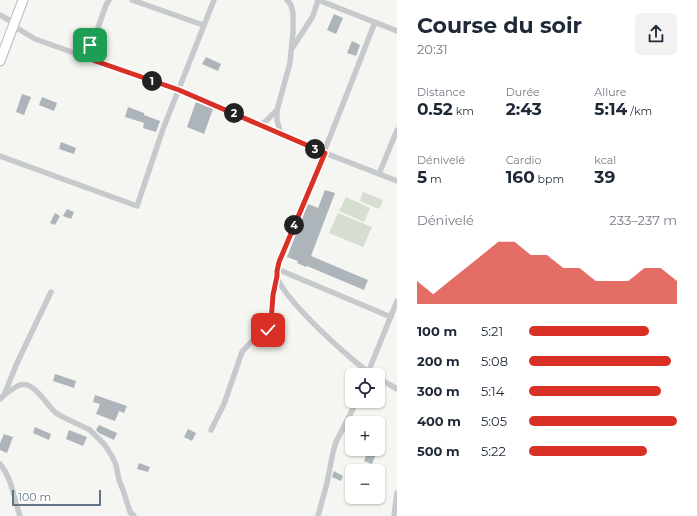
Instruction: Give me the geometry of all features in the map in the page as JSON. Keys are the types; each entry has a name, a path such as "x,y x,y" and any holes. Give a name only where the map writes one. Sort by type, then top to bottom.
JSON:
{"main road":[{"path":"0,61 23,0"}],"street":[{"path":"81,56 94,39 109,0"},
{"path":"132,0 203,25"},
{"path":"0,156 137,206 163,129 214,0"},
{"path":"281,134 277,120 277,110 287,77 292,49 293,13 291,5 287,0"},
{"path":"292,49 313,16 318,0 397,31"},
{"path":"0,14 14,23 17,28 35,39 179,90 325,153 397,181"},
{"path":"212,430 224,404 244,348 264,334 270,326 277,269 286,244 325,153 375,22"},
{"path":"260,125 277,110"},
{"path":"379,174 397,130"},
{"path":"277,269 391,317"},
{"path":"277,276 279,282 296,304 362,368"},
{"path":"2,397 51,292"},
{"path":"371,368 397,301"},
{"path":"385,382 397,389"},
{"path":"2,397 21,385 30,386 38,392 56,412 95,434 112,456 130,512 134,516"},
{"path":"318,516 333,452 338,437 353,408"},
{"path":"0,464 5,470 20,516"},
{"path":"394,516 397,493"}],"shaded area":[{"path":"363,192 383,200 379,209 360,201"},
{"path":"346,197 370,208 364,222 339,211"},
{"path":"338,213 372,227 363,247 329,233"}],"building":[{"path":"334,14 343,18 336,34 327,30"},
{"path":"352,41 360,45 356,56 347,53"},
{"path":"206,57 221,64 218,71 202,64"},
{"path":"22,94 31,97 24,115 16,112"},
{"path":"42,97 57,103 54,111 39,105"},
{"path":"196,102 213,109 204,134 187,127"},
{"path":"128,107 160,121 156,132 143,128 144,123 125,117"},
{"path":"61,142 76,148 74,154 59,149"},
{"path":"325,190 335,193 311,256 368,280 364,290 307,266 306,267 297,263 298,261 287,257 308,204 318,208"},
{"path":"67,209 74,212 71,219 63,216"},
{"path":"55,213 60,216 55,225 50,223"},
{"path":"55,374 76,381 74,388 53,381"},
{"path":"95,395 127,406 124,413 119,411 115,421 96,414 100,404 93,402"},
{"path":"99,425 117,433 114,440 96,430"},
{"path":"35,427 51,434 49,440 33,433"},
{"path":"188,429 196,433 192,441 184,437"},
{"path":"69,430 87,437 83,446 66,439"},
{"path":"4,434 13,437 7,453 0,450 0,443"},
{"path":"366,456 375,456 372,464 364,461"},
{"path":"139,463 150,467 148,472 137,469"},
{"path":"334,471 343,476 341,481 332,477"}],"route":[{"path":"90,45 81,56 179,90 325,153 279,262 273,295 271,322 268,330"}]}
